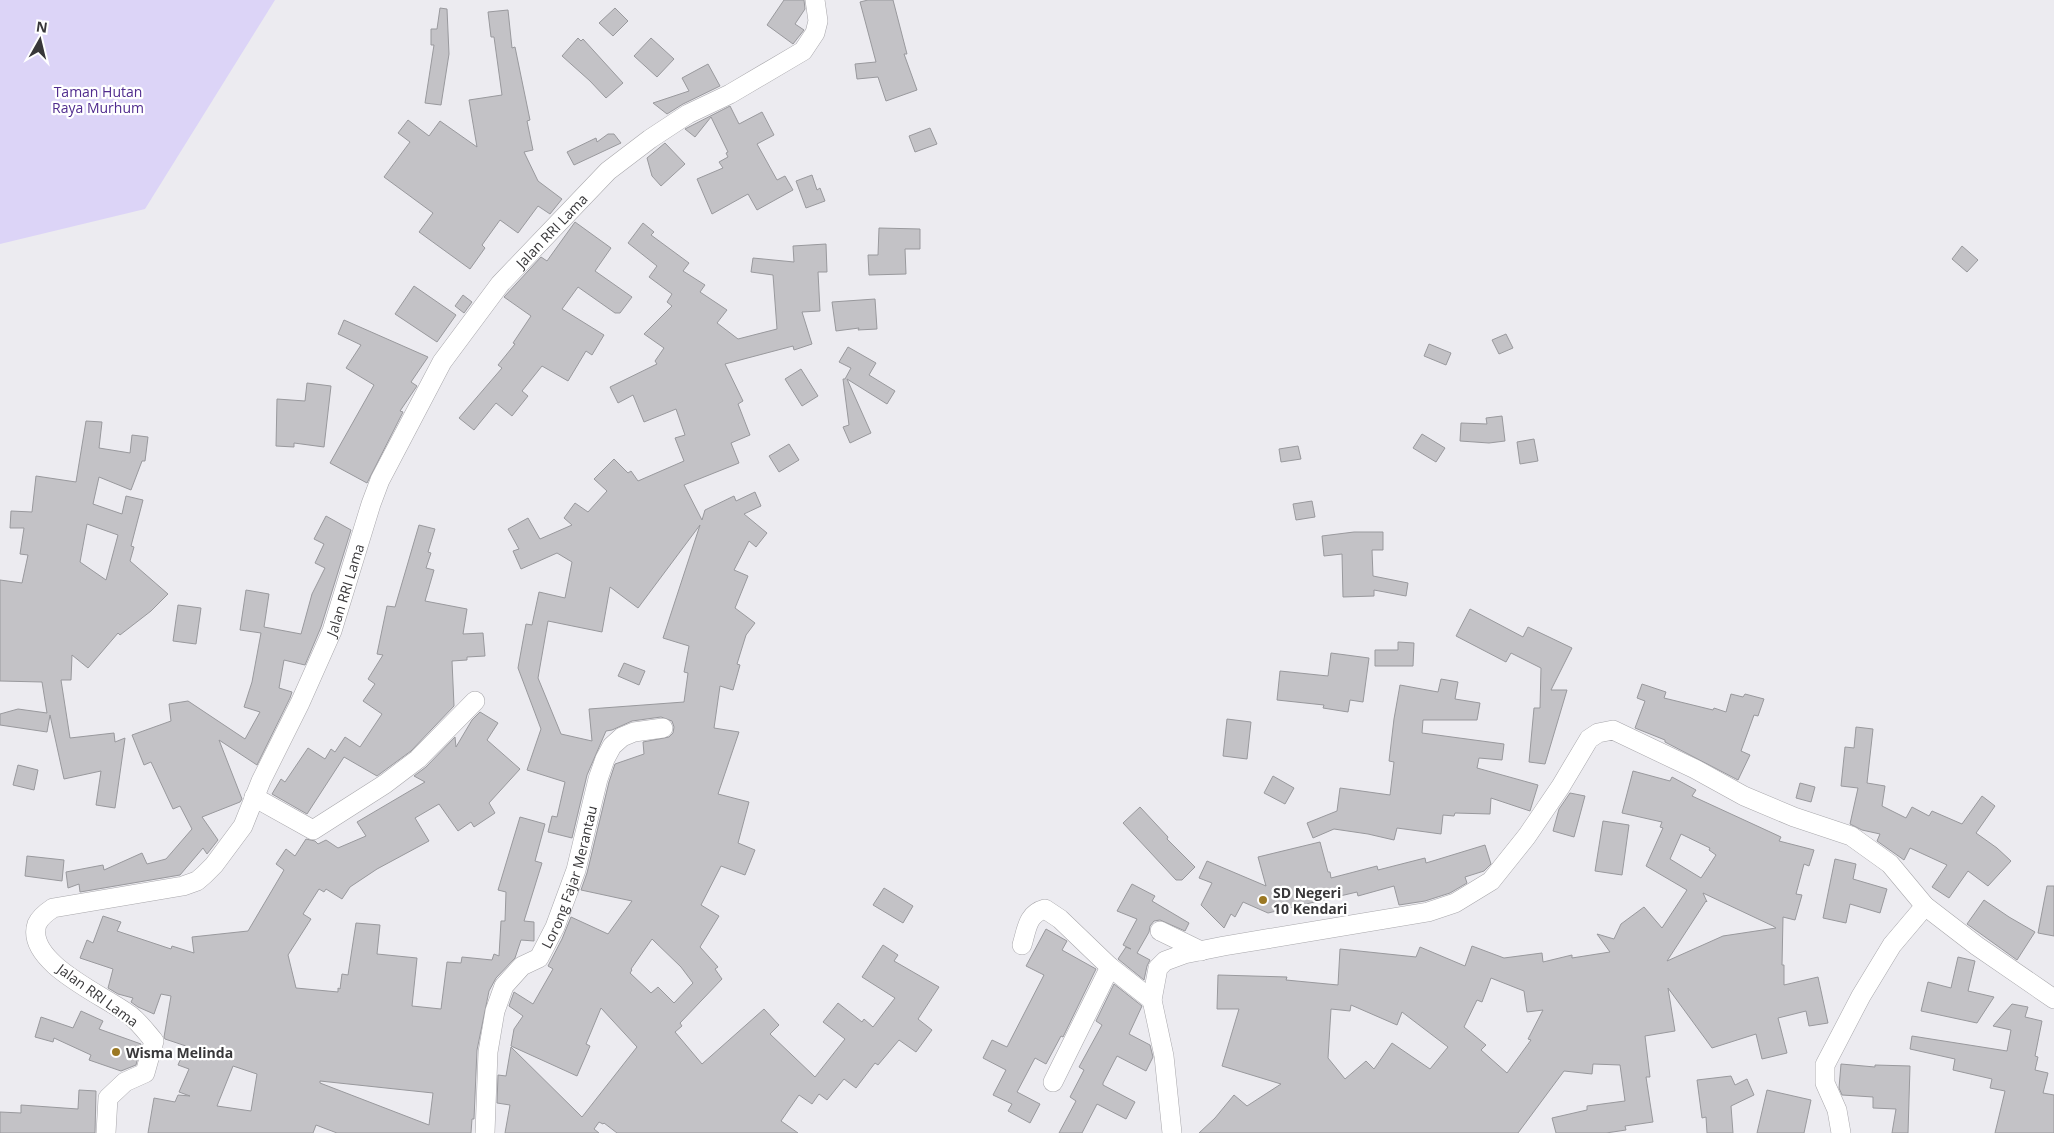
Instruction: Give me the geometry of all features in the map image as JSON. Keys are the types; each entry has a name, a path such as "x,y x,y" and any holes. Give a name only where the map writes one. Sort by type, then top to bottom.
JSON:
{"street":[{"name":"Jalan RRI Lama","path":"106,1133 108,1098 125,1082 144,1073 154,1041 131,1016 59,968 39,946 36,937 37,924 53,908 183,886 197,881 214,865 243,826 254,797 329,639 380,480 442,362 500,284 608,171 650,139 688,114 730,94 803,51 815,33 818,21 815,0"},
{"path":"254,797 313,830 385,784 418,759 475,701"},
{"name":"Lorong Fajar Merantau","path":"485,1133 488,1052 495,1011 501,993 508,981 522,966 539,958 554,927 576,870 598,779 612,746 622,737 634,732 663,728"},
{"path":"1172,1133 1164,1056 1152,1000 1158,968 1165,961 1201,951 1428,912 1455,903 1491,881 1532,829 1589,739 1598,733 1613,730 1687,764 1744,796 1794,817 1851,836 1890,864 1925,906 1977,946 2054,999"},
{"path":"1841,1133 1837,1110 1826,1083 1825,1065 1861,996 1892,945 1925,906"},
{"path":"1022,945 1031,915 1045,909 1060,918 1110,967 1152,1000"},
{"path":"1160,930 1201,951"},
{"path":"1053,1082 1110,967"}],"green space":[{"name":"Taman Hutan Raya Murhum","path":"0,0 275,0 145,209 0,244"}],"building":[{"path":"784,0 804,0 805,9 795,24 804,30 793,44 767,25"},
{"path":"868,0 893,0 907,54 904,54 917,90 886,101 878,77 857,79 855,64 876,62 860,2"},
{"path":"440,8 447,9 449,54 441,105 425,103 434,45 431,45 431,29 437,29"},
{"path":"615,8 628,21 613,36 599,23"},
{"path":"508,10 512,48 515,47 530,120 527,121 533,150 524,152 538,181 562,199 550,214 538,206 518,233 500,220 482,245 485,248 470,269 419,232 433,213 384,177 410,142 398,133 408,120 429,136 440,121 477,147 469,100 502,95 494,37 491,37 488,12"},
{"path":"578,38 581,41 583,39 623,83 606,98 562,56"},
{"path":"651,38 674,59 657,77 634,56"},
{"path":"708,64 720,86 667,114 653,103 689,91 682,78"},
{"path":"730,106 739,124 762,112 774,135 757,144 777,180 785,176 793,190 757,210 748,194 712,214 697,179 723,168 719,162 728,157 726,153 728,152 711,117 695,137 685,129"},
{"path":"930,128 937,144 915,152 909,136"},
{"path":"608,134 614,134 621,143 574,165 567,152 596,138 597,142"},
{"path":"665,143 685,164 661,186 652,176 647,158"},
{"path":"812,175 817,190 820,188 825,201 806,208 796,181"},
{"path":"575,222 611,248 595,271 632,297 620,313 615,313 578,287 562,309 604,335 592,355 586,351 568,381 542,366 522,391 528,396 512,416 496,403 474,430 459,418 502,368 498,365 515,344 513,343 531,316 504,297 541,257 547,261"},
{"path":"643,223 654,232 651,235 689,263 683,271 705,285 700,292 727,310 717,323 738,339 777,329 773,275 751,272 753,258 794,262 793,246 826,244 827,272 818,272 820,311 802,312 812,344 794,350 793,346 725,364 743,401 738,404 750,435 731,443 739,463 684,485 702,520 705,510 734,496 736,501 755,492 761,506 744,514 767,533 756,547 749,541 734,570 748,576 735,608 755,623 746,635 737,664 740,665 733,690 720,686 714,728 739,732 718,794 749,802 738,843 755,850 745,875 721,866 701,905 719,916 700,947 718,967 715,969 722,979 680,1023 682,1026 675,1032 702,1064 764,1009 779,1025 770,1034 815,1077 845,1039 823,1022 838,1003 862,1022 864,1019 873,1027 895,998 862,977 883,945 898,955 894,961 939,987 918,1019 932,1030 916,1052 899,1040 878,1065 875,1063 856,1088 844,1079 827,1100 819,1094 812,1104 799,1095 781,1121 798,1133 617,1133 604,1123 599,1122 594,1129 599,1133 505,1133 510,1105 497,1103 498,1075 506,1076 511,1047 582,1117 637,1047 601,1008 586,1044 590,1046 577,1076 511,1046 514,1029 523,1016 509,1006 514,992 533,1004 553,969 548,966 571,917 608,934 632,901 581,890 615,764 644,754 643,742 669,737 673,733 674,727 672,721 661,717 632,721 606,731 587,775 572,838 548,832 552,816 557,817 565,782 527,770 541,729 518,668 526,624 532,625 539,592 565,598 572,562 557,553 521,569 513,551 519,549 508,529 528,518 540,539 572,525 564,518 575,503 588,512 607,491 594,479 614,459 628,473 631,471 638,481 684,461 675,438 685,435 676,409 644,422 633,395 618,403 610,387 657,364 655,361 664,348 644,334 672,306 667,302 672,294 649,277 657,266 628,243","holes":["700,525 663,638 689,646 684,672 688,673 684,702 589,709 592,741 561,734 538,678 548,621 602,632 610,587 638,608","652,939 681,967 693,983 674,1003 658,987 651,993 630,973"]},
{"path":"879,228 920,229 920,249 905,249 906,274 869,275 868,255 878,255"},
{"path":"1962,246 1978,260 1967,272 1952,259"},
{"path":"414,286 456,315 437,342 395,314"},
{"path":"463,295 472,302 464,313 455,306"},
{"path":"875,299 877,329 858,330 859,328 836,331 832,302"},
{"path":"344,320 428,357 411,382 417,386 400,411 403,412 367,483 330,463 374,385 346,368 361,345 338,334"},
{"path":"1506,334 1513,348 1499,354 1492,340"},
{"path":"1429,344 1451,353 1446,365 1424,356"},
{"path":"848,347 876,363 869,375 895,391 887,404 847,379 871,433 850,443 843,427 849,425 843,379 845,379 851,368 839,362"},
{"path":"801,369 818,396 802,406 785,379"},
{"path":"307,383 331,386 324,447 294,443 294,447 276,446 277,399 305,401"},
{"path":"1502,416 1505,441 1489,443 1460,441 1461,423 1487,424 1486,418"},
{"path":"86,421 102,422 99,448 130,453 132,435 148,437 145,461 142,461 131,490 99,477 93,504 122,514 126,496 143,500 131,546 134,547 130,561 168,594 151,611 120,635 118,633 88,668 72,655 71,680 61,680 70,738 114,733 115,742 125,738 115,808 96,805 101,771 64,779 50,715 47,732 0,725 0,714 18,709 47,713 42,682 0,681 0,580 22,583 28,555 20,554 24,528 10,528 11,511 32,512 36,476 76,482","holes":["87,524 118,535 106,580 80,562"]},
{"path":"1422,434 1445,448 1436,462 1413,448"},
{"path":"1534,439 1538,461 1520,464 1517,442"},
{"path":"789,444 799,460 779,472 769,456"},
{"path":"1298,446 1301,459 1281,462 1279,449"},
{"path":"1312,501 1315,517 1296,520 1293,504"},
{"path":"326,516 351,530 321,627 305,665 284,660 279,688 292,692 290,698 257,765 219,740 242,799 240,802 202,817 218,840 207,854 203,848 180,875 80,892 79,884 68,888 66,872 103,865 104,870 142,853 147,864 166,859 192,829 180,806 173,809 151,762 144,765 132,735 171,721 169,704 188,701 245,739 260,712 244,707 252,682 261,633 240,630 246,590 269,594 264,627 301,634 312,594 325,568 315,563 324,544 314,539"},
{"path":"419,525 435,529 428,552 431,553 426,568 434,570 425,601 467,609 463,634 483,633 485,656 467,657 467,660 452,661 454,706 411,751 377,776 344,757 307,814 272,794 281,779 285,782 308,748 325,759 331,749 335,752 345,737 360,747 382,714 363,701 375,684 368,679 383,655 377,654 387,606 395,607"},
{"path":"1354,532 1383,532 1383,550 1372,550 1373,576 1408,583 1406,596 1374,590 1374,596 1343,597 1342,554 1324,556 1322,536"},
{"path":"178,605 201,608 196,644 173,641"},
{"path":"1470,609 1523,637 1528,627 1572,648 1551,690 1567,690 1545,764 1529,762 1534,708 1540,708 1541,668 1511,653 1506,662 1456,636"},
{"path":"1398,642 1414,643 1413,666 1375,666 1375,650 1398,650"},
{"path":"1331,653 1369,658 1363,702 1350,700 1348,712 1323,708 1324,705 1277,700 1280,671 1328,676"},
{"path":"624,663 645,671 639,685 618,676"},
{"path":"1441,679 1458,682 1455,699 1480,703 1477,720 1423,720 1422,733 1504,744 1502,760 1479,758 1477,768 1538,785 1530,811 1491,798 1490,814 1455,813 1454,816 1443,815 1441,834 1397,828 1394,840 1334,829 1313,838 1307,823 1337,811 1340,788 1390,795 1394,762 1389,761 1400,685 1438,692"},
{"path":"1642,684 1666,692 1664,698 1726,712 1731,694 1743,697 1745,694 1764,699 1758,716 1754,715 1741,751 1750,755 1738,780 1665,742 1665,740 1635,728 1645,701 1637,698"},
{"path":"480,712 498,723 487,740 520,769 489,803 495,813 474,827 471,822 458,831 439,804 415,818 429,841 377,869 350,887 342,899 326,889 324,892 319,889 303,914 311,919 288,955 296,988 338,992 342,974 348,975 356,923 380,925 377,954 417,958 412,1006 441,1009 447,962 461,963 462,957 492,960 494,954 499,956 501,921 505,921 506,892 498,890 520,817 545,824 535,861 542,863 524,921 534,922 534,941 521,940 515,958 496,978 489,991 477,1050 474,1119 472,1119 471,1133 337,1133 316,1125 313,1133 148,1133 154,1098 175,1102 178,1095 190,1096 179,1092 189,1069 178,1065 186,1046 164,1037 171,996 161,994 154,1014 131,1002 133,998 118,994 108,988 113,969 80,958 87,940 93,943 103,916 121,922 117,931 171,949 172,946 194,953 192,937 248,931 284,870 276,864 286,849 295,856 306,839 315,841 318,844 326,840 338,848 366,836 357,822 425,782 414,776 426,767 455,737 456,747 472,720","holes":["233,1066 257,1074 251,1111 217,1106","320,1081 433,1093 429,1125 320,1083"]},
{"path":"1227,719 1251,722 1247,759 1223,756"},
{"path":"1856,727 1873,729 1867,783 1885,786 1882,806 1906,818 1912,807 1929,816 1932,811 1962,824 1982,796 1995,806 1976,833 2011,861 1988,886 1968,871 1949,898 1932,887 1947,865 1910,848 1904,860 1877,841 1880,834 1862,830 1850,824 1858,788 1841,786 1845,747 1854,748"},
{"path":"18,765 38,770 34,790 13,785"},
{"path":"1633,771 1670,781 1672,777 1696,790 1692,796 1781,837 1779,841 1814,850 1809,866 1804,864 1796,894 1802,895 1795,920 1783,917 1782,965 1784,965 1784,985 1818,977 1828,1023 1809,1026 1806,1011 1778,1018 1787,1053 1762,1059 1756,1034 1712,1048 1668,988 1675,1031 1645,1036 1650,1077 1646,1077 1653,1122 1625,1126 1626,1130 1606,1133 1556,1133 1552,1118 1587,1110 1587,1106 1625,1101 1620,1065 1593,1064 1592,1074 1564,1071 1518,1133 1199,1133 1215,1118 1234,1095 1247,1106 1281,1084 1222,1066 1239,1009 1217,1009 1218,975 1287,977 1286,980 1338,985 1340,949 1416,957 1420,947 1465,966 1472,946 1504,958 1542,953 1543,962 1572,955 1572,958 1610,952 1597,934 1614,939 1621,924 1644,907 1662,928 1687,890 1646,866 1663,828 1660,827 1662,822 1622,813","holes":["1681,834 1710,848 1709,850 1716,855 1701,878 1670,859","1703,893 1776,928 1723,936 1667,961 1707,902","1491,978 1524,991 1527,1012 1543,1010 1528,1039 1531,1040 1507,1073 1481,1050 1486,1045 1464,1027 1477,1000 1482,1002","1351,1005 1397,1025 1402,1012 1448,1047 1430,1069 1392,1043 1374,1069 1366,1061 1345,1079 1328,1058 1331,1009 1350,1011"]},
{"path":"1273,776 1294,788 1285,804 1264,793"},
{"path":"1800,783 1815,787 1811,802 1796,798"},
{"path":"1570,793 1585,796 1574,837 1553,831 1559,809"},
{"path":"1140,807 1168,837 1167,839 1195,867 1182,880 1176,880 1123,823"},
{"path":"1603,821 1629,825 1622,875 1595,871"},
{"path":"1320,842 1331,878 1377,866 1378,870 1425,858 1426,863 1485,845 1491,864 1484,871 1465,877 1467,883 1450,893 1425,901 1399,905 1394,886 1358,896 1357,892 1268,913 1243,902 1235,917 1231,914 1224,928 1201,905 1212,883 1199,878 1207,861 1266,886 1258,857"},
{"path":"27,856 64,860 62,881 25,876"},
{"path":"1835,859 1856,864 1853,879 1887,889 1880,913 1850,904 1846,923 1823,918"},
{"path":"1132,884 1155,896 1152,901 1189,923 1185,931 1160,920 1154,921 1150,926 1149,932 1137,953 1150,960 1144,980 1118,959 1126,947 1131,949 1123,945 1137,919 1117,911"},
{"path":"2047,886 2054,886 2054,936 2038,933"},
{"path":"884,888 913,906 903,923 873,905"},
{"path":"1984,900 2035,932 2017,960 1967,924"},
{"path":"1046,929 1067,941 1062,950 1096,969 1063,1037 1061,1036 1046,1064 1035,1058 1017,1092 1040,1104 1030,1123 1008,1111 1012,1104 993,1095 1006,1070 983,1058 992,1040 1007,1047 1044,975 1026,966"},
{"path":"1958,957 1975,961 1968,991 1994,997 1977,1023 1921,1011 1928,982 1951,988"},
{"path":"1114,984 1142,1006 1129,1034 1150,1045 1153,1057 1146,1071 1117,1056 1103,1083 1103,1085 1135,1102 1126,1119 1097,1104 1082,1133 1059,1133 1076,1101 1070,1097 1084,1070 1079,1067 1102,1025 1096,1021"},
{"path":"2012,1004 2028,1007 2025,1017 2042,1021 2035,1056 2038,1057 2035,1070 2048,1073 2043,1093 2054,1095 2054,1133 1995,1133 2005,1091 1990,1088 1992,1079 1953,1070 1955,1059 1910,1049 1912,1036 2007,1051 2011,1030 1993,1026"},
{"path":"81,1011 103,1021 99,1029 141,1044 136,1065 121,1071 89,1060 91,1055 54,1038 53,1042 35,1037 41,1017 73,1028"},
{"path":"1841,1064 1875,1067 1875,1065 1910,1066 1908,1133 1892,1133 1896,1109 1873,1108 1873,1097 1842,1095 1839,1088"},
{"path":"1731,1076 1735,1085 1747,1079 1754,1095 1731,1106 1733,1133 1707,1133 1706,1117 1702,1118 1697,1080"},
{"path":"79,1090 96,1091 95,1133 0,1133 0,1112 21,1113 21,1105 78,1109"},
{"path":"1767,1090 1811,1100 1804,1133 1757,1133"}],"place":[{"name":"SD Negeri 10 Kendari","path":"1263,900"},
{"name":"Wisma Melinda","path":"116,1052"}]}
